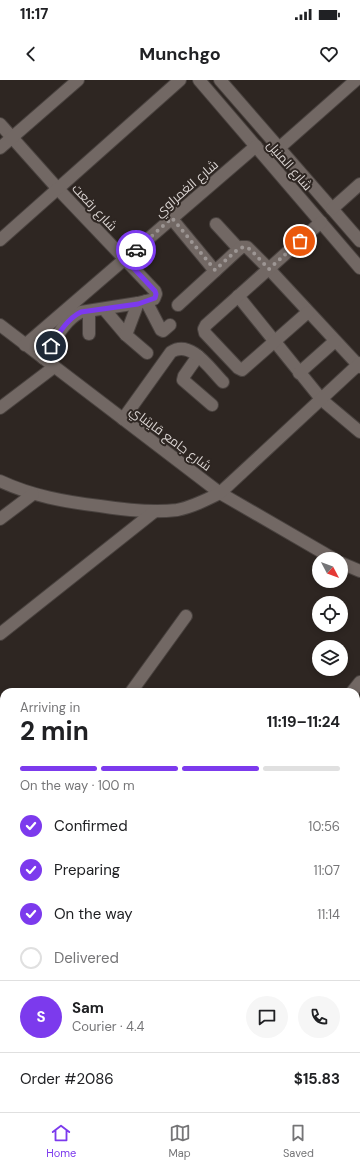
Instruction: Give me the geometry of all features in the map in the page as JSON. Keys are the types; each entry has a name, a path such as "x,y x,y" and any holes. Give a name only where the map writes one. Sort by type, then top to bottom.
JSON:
{"street":[{"path":"0,148 78,80"},
{"path":"0,240 180,80"},
{"name":"شارع المنيل","path":"200,80 360,268"},
{"name":"شارع المنيل","path":"220,80 360,240"},
{"path":"279,148 356,80"},
{"name":"شارع رفعت","path":"0,124 58,189 156,292 155,298 142,302"},
{"name":"شارع الغمراوي","path":"25,345 256,146"},
{"path":"332,209 360,184"},
{"path":"172,218 215,270"},
{"path":"308,312 244,369 241,370 205,332 204,329 205,326 321,222"},
{"path":"216,224 238,249"},
{"path":"0,481 33,494 75,503 125,510 155,511 178,509 200,503 220,493 359,365 250,249 244,247 238,249 178,305"},
{"path":"238,296 322,400 360,432"},
{"path":"43,358 73,316 81,312 142,302"},
{"path":"142,302 161,330 163,331 170,326"},
{"path":"126,335 142,302"},
{"path":"104,309 126,335 147,354"},
{"path":"89,334 90,311"},
{"name":"شارع جامع قايتباي","path":"0,326 220,493 322,552"},
{"path":"299,373 336,341"},
{"path":"123,420 171,352 180,348 185,348 198,356 222,382"},
{"path":"198,356 184,376 183,380 212,405"},
{"path":"1,406 54,367"},
{"path":"0,519 33,494"},
{"path":"0,634 155,511"},
{"path":"348,566 360,571"},
{"path":"134,688 186,616"}],"way so far":[{"path":"136,250 172,218 215,270 241,247 247,247 250,249 269,269 300,241"}],"route":[{"path":"51,346 73,316 81,312 138,304 155,298 155,291 125,259 136,250"}]}
